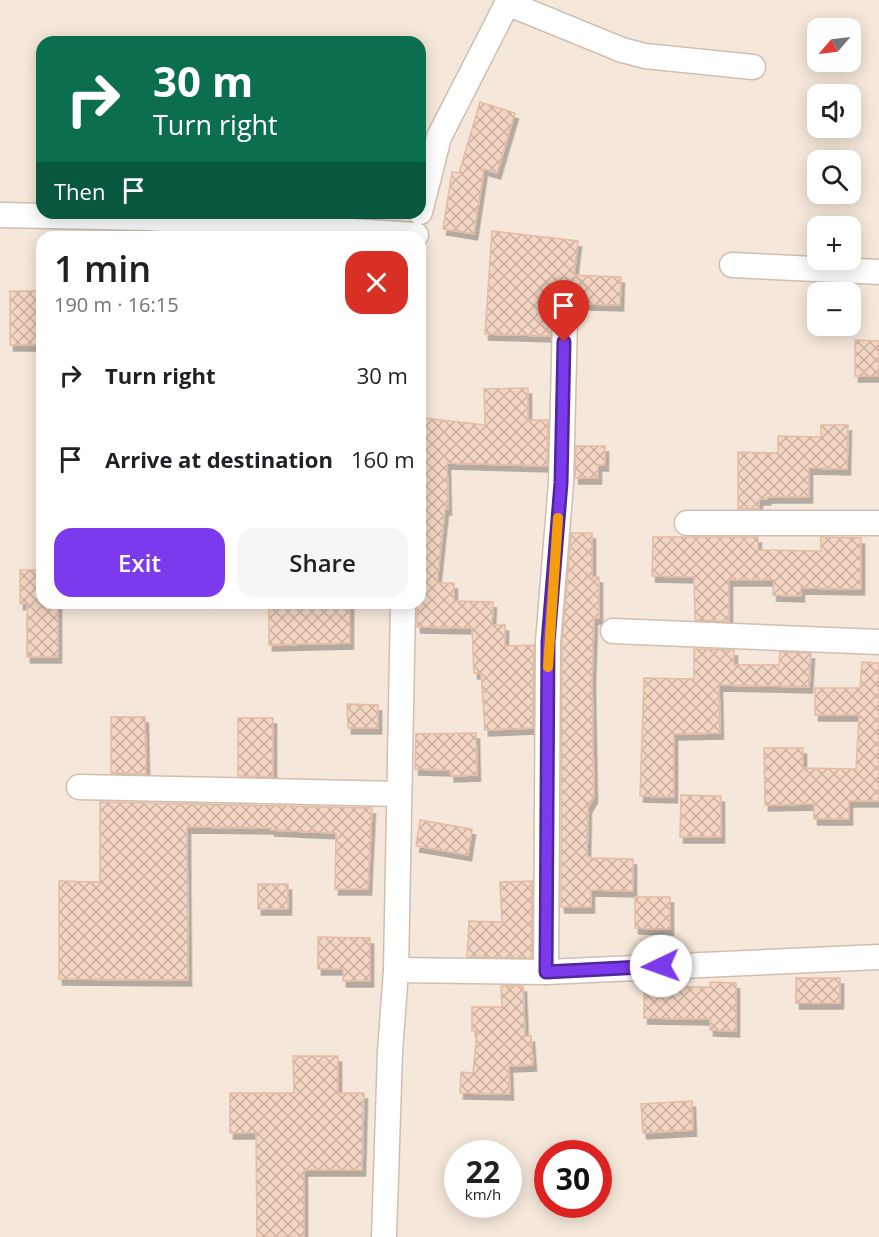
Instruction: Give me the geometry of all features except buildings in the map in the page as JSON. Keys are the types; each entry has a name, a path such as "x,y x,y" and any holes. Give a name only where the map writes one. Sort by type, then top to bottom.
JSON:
{"street":[{"path":"426,191 439,137 508,2 622,50 645,56 753,67"},
{"path":"0,215 36,216"},
{"path":"192,219 418,224"},
{"path":"732,265 879,272"},
{"path":"546,972 548,642 561,483 565,319"},
{"path":"687,523 879,523"},
{"path":"384,1237 390,1052 396,970 403,609"},
{"path":"613,631 879,642"},
{"path":"79,787 399,794"},
{"path":"396,970 546,972 879,957"}],"shaded area":[{"path":"0,0 879,0 879,1237 0,1237"}],"slow traffic":[{"path":"548,667 558,518"}],"route":[{"path":"564,342 561,483 548,642 546,972 661,966"}]}
